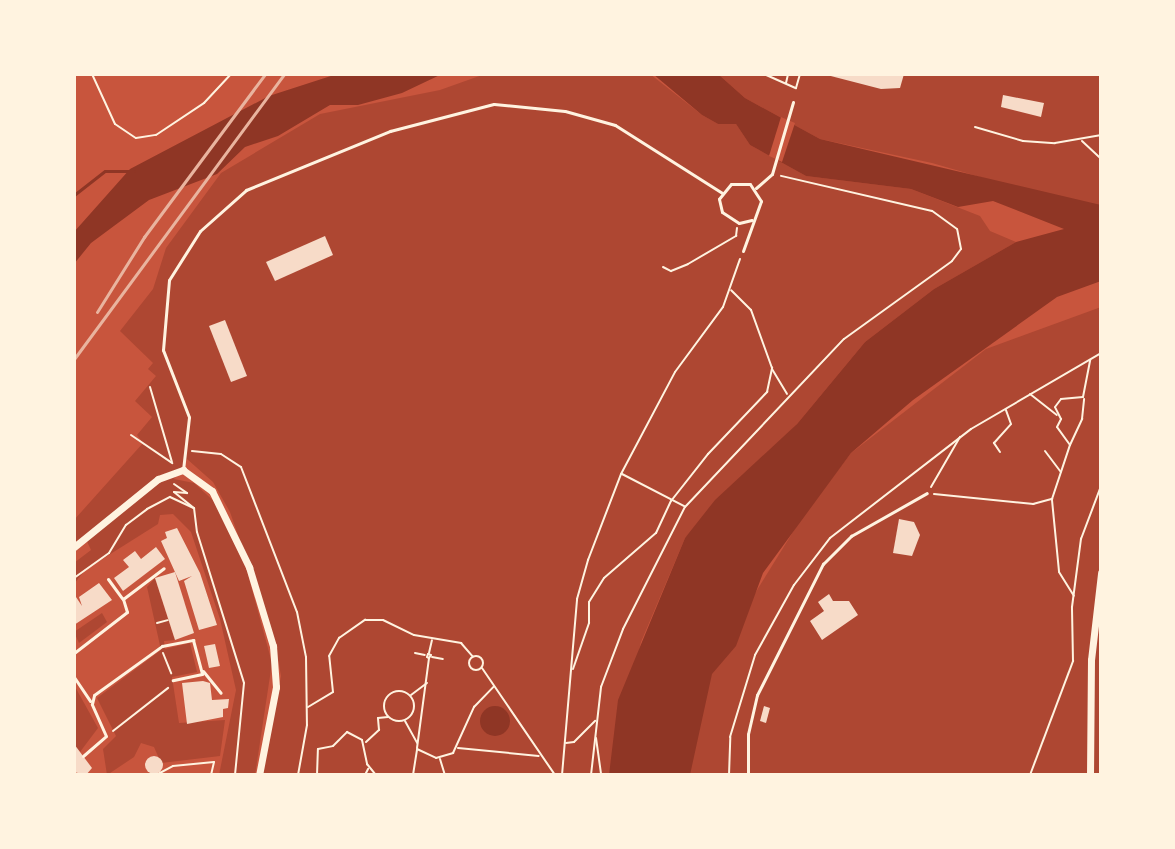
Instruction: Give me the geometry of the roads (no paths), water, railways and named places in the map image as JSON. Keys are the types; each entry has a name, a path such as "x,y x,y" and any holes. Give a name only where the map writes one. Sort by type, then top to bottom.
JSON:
{"street":[{"path":"74,547 158,479 183,470 212,491 225,510 249,567 273,646 276,687 259,775"},
{"path":"1090,775 1091,660 1101,573"}],"lane":[{"path":"756,189 772,174 793,102"},
{"path":"183,470 189,417 163,350 169,280 200,231 246,190 390,131 494,104 565,111 615,125 722,193"},
{"path":"722,193 737,182 756,189"},
{"path":"743,251 752,220 760,208 756,189"},
{"path":"722,193 722,212 739,223 752,220"},
{"path":"748,775 748,734 757,695 823,564 851,536 927,493"},
{"path":"123,599 164,568"},
{"path":"74,653 127,612 123,599 108,579"},
{"path":"92,704 94,695 160,647 193,640 203,671 221,693"},
{"path":"173,680 203,671"},
{"path":"74,677 92,704 106,736 83,756"}],"waterway":[{"path":"74,195 105,171 134,171"}],"railway":[{"path":"97,312 144,237 265,74"},
{"path":"74,359 284,74"}]}
